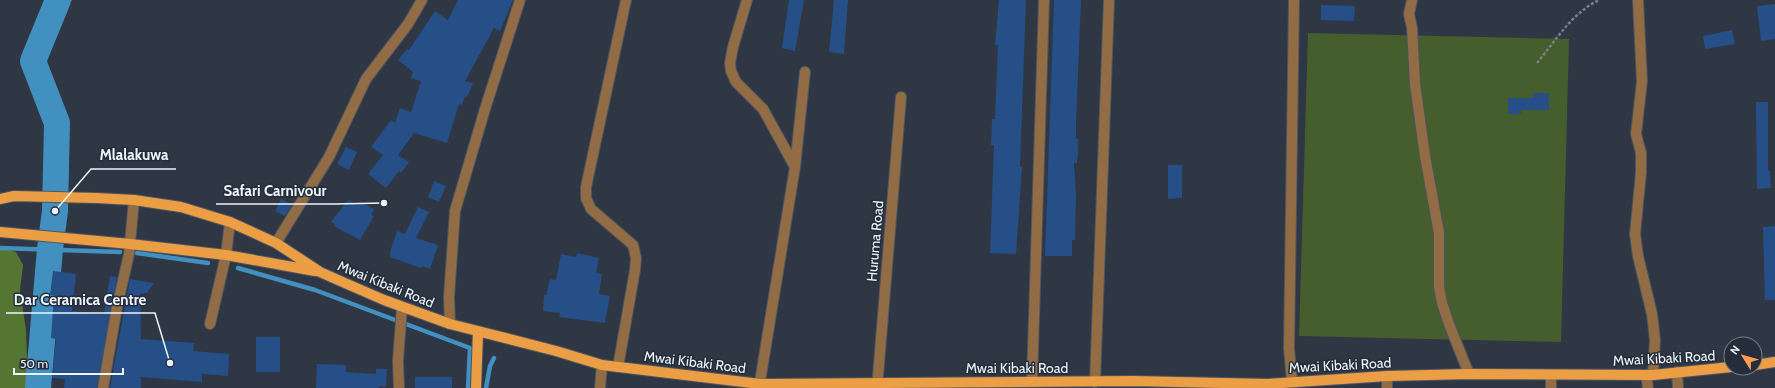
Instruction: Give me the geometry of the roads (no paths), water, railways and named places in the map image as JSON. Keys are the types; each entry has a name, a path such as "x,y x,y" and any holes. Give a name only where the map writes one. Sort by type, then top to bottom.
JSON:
{"main road":[{"name":"Mwai Kibaki Road","path":"0,199 14,196 134,200 181,206 230,222 276,244 320,272 402,307 450,324 556,351 602,365 760,386 1011,385 1032,382 1095,382 1132,385 1268,386 1292,382 1387,376 1469,374 1649,375 1723,368"},
{"name":"Mwai Kibaki Road","path":"0,232 226,254 320,272"},
{"path":"476,388 478,332"},
{"path":"1763,364 1775,362"}],"street":[{"path":"276,244 329,157 366,79 408,24 422,0"},
{"path":"450,324 449,297 455,211 485,109 520,0"},
{"path":"618,367 635,270 635,251 632,245 591,209 586,198 586,187 626,0"},
{"path":"747,0 733,47 730,63 731,71 736,82 763,109 795,167"},
{"path":"1032,382 1044,0"},
{"path":"1095,382 1109,0"},
{"path":"1292,382 1289,348 1294,0"},
{"path":"1412,0 1409,14 1412,28 1416,91 1425,156 1439,233 1439,287 1446,317 1469,374"},
{"path":"1638,0 1642,81 1636,134 1641,153 1641,173 1635,234 1638,256 1652,314 1655,340 1648,388"},
{"path":"760,386 795,167 805,72"},
{"name":"Huruma Road","path":"877,385 901,97"},
{"path":"103,388 130,244 134,200"},
{"path":"210,324 226,254 230,222"},
{"path":"399,388 398,361 402,307"},
{"path":"600,388 602,365"},
{"path":"1677,372 1678,388"},
{"path":"1551,375 1551,388"},
{"path":"1387,376 1387,388"}],"water":[{"path":"59,0 72,0 52,24"}],"waterway":[{"path":"38,388 50,249 55,211 57,123 33,61 58,0"},
{"path":"0,248 120,252"},
{"path":"137,253 208,263"},
{"path":"238,268 315,290 470,348 468,388"},
{"path":"486,388 490,366 494,358"}],"place":[{"name":"Safari Carnivour","path":"384,203"},
{"name":"Mlalakuwa","path":"55,211"},
{"name":"Dar Ceramica Centre","path":"170,363"}]}
